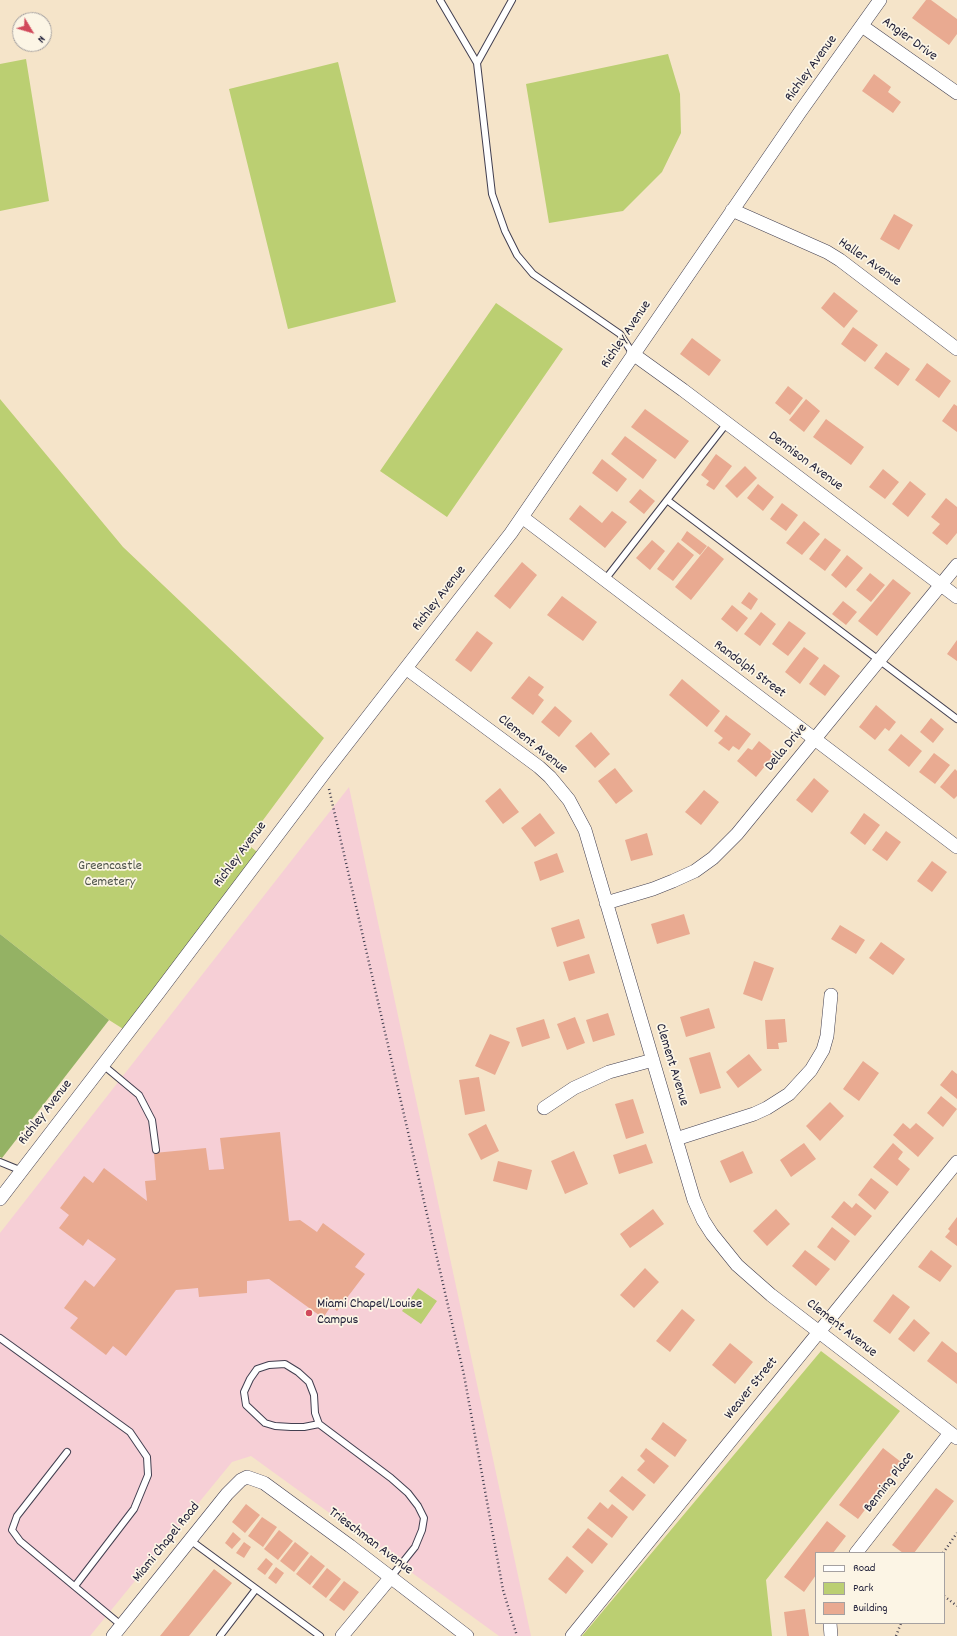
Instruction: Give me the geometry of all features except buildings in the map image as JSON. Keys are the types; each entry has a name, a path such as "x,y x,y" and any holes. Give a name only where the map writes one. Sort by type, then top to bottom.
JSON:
{"street":[{"name":"Richley Avenue","path":"0,1199 325,772 522,517 732,210 880,0"},
{"name":"Angier Drive","path":"862,26 957,93"},
{"name":"Haller Avenue","path":"732,210 827,252 840,260 957,349"},
{"name":"Dennison Avenue","path":"633,354 957,597"},
{"name":"Randolph Street","path":"522,517 604,581 957,847"},
{"name":"Della Drive","path":"606,903 673,881 695,871 713,858 737,834 957,565"},
{"name":"Clement Avenue","path":"406,669 539,767 560,787 569,800 585,830 694,1200 703,1220 722,1248 755,1281 954,1435"},
{"path":"676,1139 754,1114 767,1108 789,1094 811,1070 823,1050 827,1036 831,995"},
{"path":"544,1108 568,1091 609,1072 652,1060"},
{"name":"Weaver Street","path":"572,1636 957,1162"},
{"name":"Benning Place","path":"857,1552 954,1435"},
{"name":"Trieschman Avenue","path":"250,1477 264,1483 391,1577 467,1636"},
{"name":"Miami Chapel Road","path":"113,1636 231,1489 241,1480 250,1477"},
{"path":"342,1636 391,1577"},
{"path":"830,1624 831,1636"}],"lane":[{"path":"440,0 478,63 492,194 505,231 517,255 533,274 620,334 633,354"},
{"path":"478,63 512,0"},
{"path":"604,581 727,423"},
{"path":"667,500 957,719"},
{"path":"103,1065 139,1095 152,1120 156,1150"},
{"path":"0,1162 22,1171"},
{"path":"0,1338 130,1432 147,1457 148,1475 134,1509 75,1586"},
{"path":"319,1424 304,1427 290,1427 275,1426 265,1423 246,1405 244,1392 250,1379 257,1370 268,1364 285,1364 298,1372 309,1382 314,1395 315,1412 319,1424 397,1483 408,1493 418,1506 424,1518 422,1530 415,1547 391,1577"},
{"path":"67,1452 18,1516 12,1530 20,1541 121,1626"},
{"path":"190,1540 320,1636"},
{"path":"220,1636 256,1589"}],"path":[{"path":"325,772 414,1164 464,1375 503,1590 517,1636"},
{"path":"944,1552 957,1533"},
{"path":"945,1597 957,1606"},
{"path":"896,1636 901,1624"}],"shaded area":[{"path":"349,787 531,1636 499,1636 251,1456 232,1462 90,1636 0,1636 0,1233"}],"green space":[{"path":"668,54 680,94 681,133 662,172 623,211 549,223 526,84"},
{"path":"26,59 49,201 0,211 0,64"},
{"path":"338,62 396,302 288,329 229,89"},
{"path":"496,303 563,349 447,517 380,471"},
{"name":"Greencastle Cemetery","path":"0,399 123,547 324,738 246,843 261,855 128,1032 109,1020 0,934"},
{"path":"0,934 109,1020 2,1158 0,1157"},
{"path":"418,1288 437,1301 421,1324 402,1311"},
{"path":"821,1351 900,1411 766,1580 772,1636 582,1636"}],"place":[{"name":"Miami Chapel/Louise Campus","path":"309,1313"}]}
